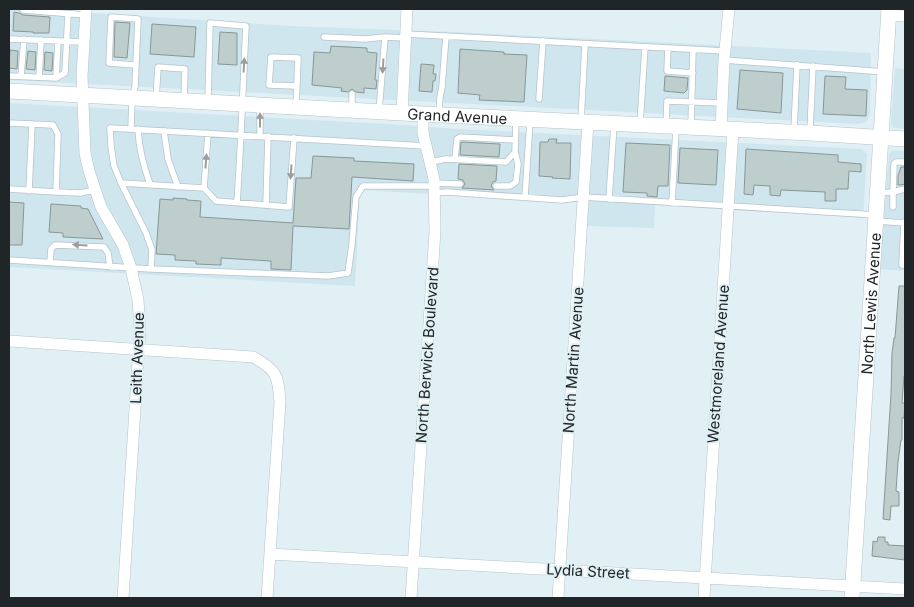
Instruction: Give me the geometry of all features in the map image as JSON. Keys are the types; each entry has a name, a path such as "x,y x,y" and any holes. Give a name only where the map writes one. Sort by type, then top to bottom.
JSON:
{"main road":[{"name":"North Lewis Avenue","path":"852,592 889,12"},
{"name":"Grand Avenue","path":"9,91 905,139"}],"street":[{"path":"402,113 407,9"},
{"name":"Westmoreland Avenue","path":"704,598 728,206 727,129 722,103 729,9"},
{"name":"Leith Avenue","path":"86,12 82,76 85,153 95,190 123,245 131,268 138,300 140,330 123,598"},
{"path":"889,12 905,16"},
{"name":"North Berwick Boulevard","path":"411,598 435,231 434,187 431,162 423,133 423,114"},
{"name":"North Martin Avenue","path":"558,598 583,197 584,122"},
{"path":"9,341 253,357 264,363 276,374 280,402 267,598"},
{"name":"Lydia Street","path":"270,554 705,578 852,592 905,589"}],"lane":[{"path":"23,10 68,14 86,12"},
{"path":"9,76 56,78 65,73 68,14"},
{"path":"136,65 109,63 111,17 138,19 136,65 135,86 132,98 134,129 142,163 150,184"},
{"path":"208,102 210,24 246,26 242,135 237,203"},
{"path":"324,37 365,39 405,36 446,36 668,48 797,65 885,72"},
{"path":"439,114 446,36"},
{"path":"380,111 385,37"},
{"path":"9,39 84,42"},
{"path":"21,76 24,39"},
{"path":"39,77 41,40"},
{"path":"56,78 58,40"},
{"path":"539,99 543,41"},
{"path":"584,122 585,44"},
{"path":"640,124 645,47"},
{"path":"668,48 667,71 693,72"},
{"path":"691,127 694,50"},
{"path":"296,86 269,85 271,56 298,58 296,107"},
{"path":"794,132 797,65"},
{"path":"810,133 813,66"},
{"path":"156,99 158,67 185,69 184,100"},
{"path":"352,94 352,110"},
{"path":"672,203 671,126 667,101 722,103"},
{"path":"260,105 260,136"},
{"path":"496,186 510,186 516,182 518,164 515,140 523,118"},
{"path":"523,118 526,198"},
{"path":"9,123 53,125 58,134 56,192"},
{"path":"609,199 614,123"},
{"path":"29,191 32,124"},
{"path":"150,269 152,250 146,233 114,166 110,146 110,128 426,146"},
{"path":"164,130 168,159 178,187"},
{"path":"208,133 204,188 216,202 289,207 294,138"},
{"path":"266,205 268,136"},
{"path":"455,159 457,139 460,137 515,140"},
{"path":"431,162 455,159 506,162 515,152"},
{"path":"893,207 894,164 896,162 905,162"},
{"path":"121,183 204,188"},
{"path":"9,260 50,264 328,276 348,273 356,197 363,186 434,187 460,184"},
{"path":"434,187 447,192 526,198 562,200 583,197 876,218 904,223 902,265 905,265"},
{"path":"877,194 905,189"},
{"path":"9,190 80,193 95,190"},
{"path":"50,264 51,250 55,245 66,245 104,247 108,253 110,267"}],"shaded area":[{"path":"9,9 290,26 453,32 871,53 870,113 866,122 858,124 9,80"},
{"path":"895,68 905,69 905,129 894,128 891,122"},
{"path":"9,103 458,129 862,149 867,154 863,218 655,204 654,228 587,226 589,203 360,190 355,286 9,267"},
{"path":"893,150 905,151 905,271 879,269 889,154"}],"building":[{"path":"14,12 23,15 50,17 49,33 13,31"},
{"path":"115,22 130,23 127,58 114,57"},
{"path":"152,24 196,27 194,57 150,54"},
{"path":"220,32 237,33 237,65 218,64"},
{"path":"331,46 367,48 367,52 377,53 376,89 364,88 364,93 356,92 352,89 348,92 341,91 342,88 312,85 314,52 330,53"},
{"path":"460,49 527,55 524,102 479,100 480,95 458,93"},
{"path":"10,50 18,51 17,69 9,68"},
{"path":"28,51 36,52 35,70 26,69"},
{"path":"45,52 53,53 52,71 44,70"},
{"path":"421,64 434,65 433,74 436,74 432,92 419,91"},
{"path":"740,70 783,73 781,113 737,109"},
{"path":"665,76 688,78 687,90 684,93 664,91"},
{"path":"825,76 846,77 845,89 867,90 866,116 823,114"},
{"path":"549,139 557,139 556,143 571,143 570,179 539,176 540,142 548,142"},
{"path":"461,142 500,144 499,157 460,155"},
{"path":"626,143 670,145 668,186 658,186 657,197 647,196 647,193 623,192"},
{"path":"680,148 718,150 716,185 678,183"},
{"path":"746,149 838,155 838,162 861,164 861,172 849,171 848,189 836,189 836,201 825,201 825,192 781,190 780,196 770,195 770,186 754,185 753,195 744,194"},
{"path":"313,156 354,158 354,161 414,164 413,181 352,177 349,229 293,226 291,270 271,269 271,261 221,258 221,265 196,264 196,261 175,260 175,255 156,254 160,199 173,200 173,198 201,201 200,217 293,223 296,178 311,178"},
{"path":"459,164 497,166 496,181 491,186 494,190 462,188 465,184 463,180 458,179"},
{"path":"901,167 905,167 905,184 898,185 898,176"},
{"path":"9,202 24,203 22,245 9,245"},
{"path":"51,204 81,206 81,208 88,209 103,239 63,237 63,233 49,232"},
{"path":"899,286 905,286 905,376 902,403 905,403 896,491 899,492 899,506 891,506 890,520 883,519 892,353"},
{"path":"878,537 885,537 885,542 888,542 888,545 905,546 905,560 872,556 873,541 877,542"}]}
